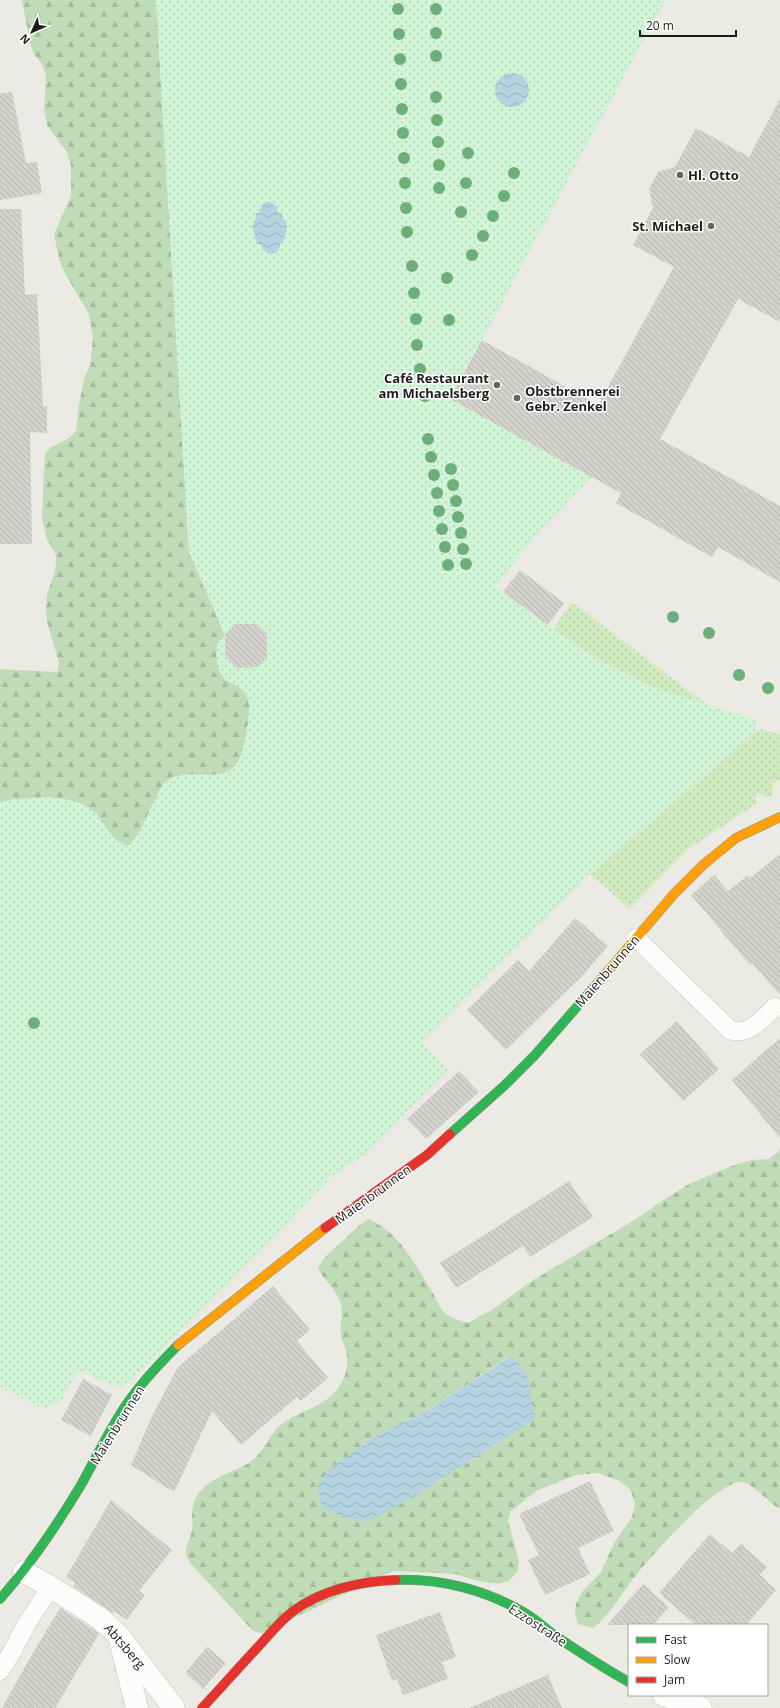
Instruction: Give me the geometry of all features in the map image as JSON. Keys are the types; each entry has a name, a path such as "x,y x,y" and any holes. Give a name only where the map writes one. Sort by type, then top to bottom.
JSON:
{"street":[{"name":"Maienbrunnen","path":"0,1599 24,1572 80,1486 126,1405 148,1376 183,1339 338,1218 427,1155 505,1085 535,1055 674,894 703,865 736,838 780,817"},
{"name":"Abtsberg","path":"24,1572 51,1587 101,1619 118,1636 174,1708"},
{"name":"Ezzostraße","path":"202,1708 274,1629 295,1610 332,1591 373,1582 413,1578 450,1583 488,1595 524,1612 569,1645 628,1681"},
{"path":"118,1636 136,1708"},
{"path":"667,1696 701,1708"}],"lane":[{"path":"636,938 730,1030 737,1032 750,1029 775,1007"},
{"path":"0,1672 27,1623 51,1587"}],"green space":[{"path":"22,0 156,0 189,552 225,635 224,678 244,691 248,697 249,703 248,721 243,750 235,766 220,774 201,776 182,775 152,805 140,832 130,845 123,845 115,840 83,805 50,797 0,802 0,669 57,672 59,663 47,622 46,609 47,595 55,571 56,555 46,537 42,518 45,454 50,448 69,438 76,431 84,379 90,366 93,338 89,314 61,265 57,249 54,234 71,196 71,166 67,152 47,125 44,111 46,75 42,64 34,54 30,43"},
{"path":"156,0 665,0 450,399 592,477 541,529 495,586 595,658 650,686 756,720 755,728 759,729 590,874 422,1043 448,1070 364,1155 329,1178 324,1185 138,1374 120,1388 80,1371 71,1382 61,1400 49,1407 40,1407 0,1387 0,802 34,798 59,798 70,800 91,809 101,819 113,837 123,844 130,845 141,829 161,787 165,782 176,776 189,774 213,775 224,773 233,768 240,757 245,739 249,714 248,699 244,691 227,681 219,670 216,657 217,644 225,635 189,552"},
{"path":"572,602 707,705 650,686 595,658 553,629"},
{"path":"759,729 780,734 780,780 773,782 773,796 766,797 760,793 756,795 757,803 688,849 630,909 590,874"},
{"path":"780,1150 780,1509 747,1483 743,1482 732,1484 719,1492 703,1504 671,1535 645,1564 606,1616 593,1628 578,1624 575,1613 576,1604 582,1592 601,1572 614,1543 632,1517 635,1505 631,1490 620,1481 598,1473 576,1475 538,1490 511,1511 508,1520 519,1562 518,1571 509,1581 497,1584 474,1580 455,1574 393,1571 262,1633 253,1631 191,1564 186,1554 186,1550 192,1530 192,1512 196,1497 208,1484 249,1463 259,1454 277,1428 294,1416 326,1400 336,1391 343,1380 347,1357 341,1336 341,1304 337,1294 318,1268 325,1257 361,1224 369,1219 390,1233 414,1262 443,1312 453,1318 468,1323 493,1309 533,1280 633,1221 689,1184 734,1165 752,1160 769,1159","holes":["510,1356 527,1375 495,1445 412,1498 331,1467 389,1429 427,1411"]}],"water":[{"path":"509,73 515,73 519,74 526,80 529,90 528,97 522,104 515,107 509,107 505,106 498,100 495,93 495,87 496,83 502,76"},
{"path":"270,202 277,207 278,213 282,213 287,228 283,243 280,244 276,253 269,254 263,250 261,244 257,244 252,227 256,218 256,213 260,213 262,205"},
{"path":"511,1356 527,1374 535,1419 412,1498 367,1522 342,1516 322,1508 317,1487 331,1467 389,1429 427,1411"}],"building":[{"path":"12,92 26,163 37,162 42,193 0,200 0,93"},
{"path":"780,99 780,322 738,299 660,439 780,506 780,582 718,547 712,557 616,503 621,493 450,399 482,340 598,405 674,267 633,245 653,208 649,189 658,172 675,167 696,128 749,157"},
{"path":"0,209 21,209 25,295 37,294 43,406 47,406 47,433 30,432 32,544 0,544"},
{"path":"520,570 564,603 548,625 503,592"},
{"path":"235,624 257,624 267,633 267,658 258,667 236,668 225,655 225,635"},
{"path":"780,854 780,995 752,963 750,965 691,895 714,875 728,891 748,875 750,878"},
{"path":"575,918 608,946 578,981 506,1050 467,1010 518,960 529,971"},
{"path":"677,1021 719,1069 683,1101 640,1054"},
{"path":"780,1038 780,1138 732,1080"},
{"path":"459,1071 479,1092 426,1139 407,1119"},
{"path":"569,1181 593,1217 530,1257 523,1246 456,1288 440,1263"},
{"path":"273,1286 310,1330 297,1341 328,1378 301,1401 297,1397 241,1445 212,1411 174,1492 131,1465 152,1416 178,1367"},
{"path":"83,1379 112,1395 91,1436 61,1420"},
{"path":"590,1481 614,1531 578,1548 590,1574 545,1595 528,1560 539,1555 519,1514"},
{"path":"111,1500 172,1550 139,1591 145,1595 127,1620 114,1611 113,1613 73,1586 75,1583 66,1577"},
{"path":"710,1534 732,1553 741,1544 767,1567 760,1575 776,1590 747,1624 695,1624 659,1593"},
{"path":"643,1584 669,1607 654,1624 607,1625"},
{"path":"60,1608 99,1634 55,1708 2,1708 27,1663"},
{"path":"440,1612 456,1657 442,1662 448,1679 403,1695 397,1679 392,1681 376,1635"},
{"path":"207,1647 226,1663 203,1689 185,1673"},
{"path":"548,1675 562,1708 469,1708"}],"traffic: fast":[{"path":"450,1134 505,1085 535,1055 596,985"},
{"path":"0,1599 33,1558 63,1515 108,1434 126,1405 150,1374 178,1345"},
{"path":"396,1580 446,1583 495,1598 525,1613 572,1647 628,1681"}],"traffic: slow":[{"path":"596,985 674,894 703,865 736,838 780,817"},
{"path":"178,1345 325,1228"}],"traffic: jam":[{"path":"325,1228 427,1155 450,1134"},
{"path":"202,1708 278,1624 303,1604 328,1592 342,1588 369,1582 396,1580"}],"place":[{"name":"Hl. Otto","path":"680,175"},
{"name":"St. Michael","path":"711,226"},
{"name":"Café Restaurant am Michaelsberg","path":"497,385"},
{"name":"Obstbrennerei Gebr. Zenkel","path":"517,398"}]}
